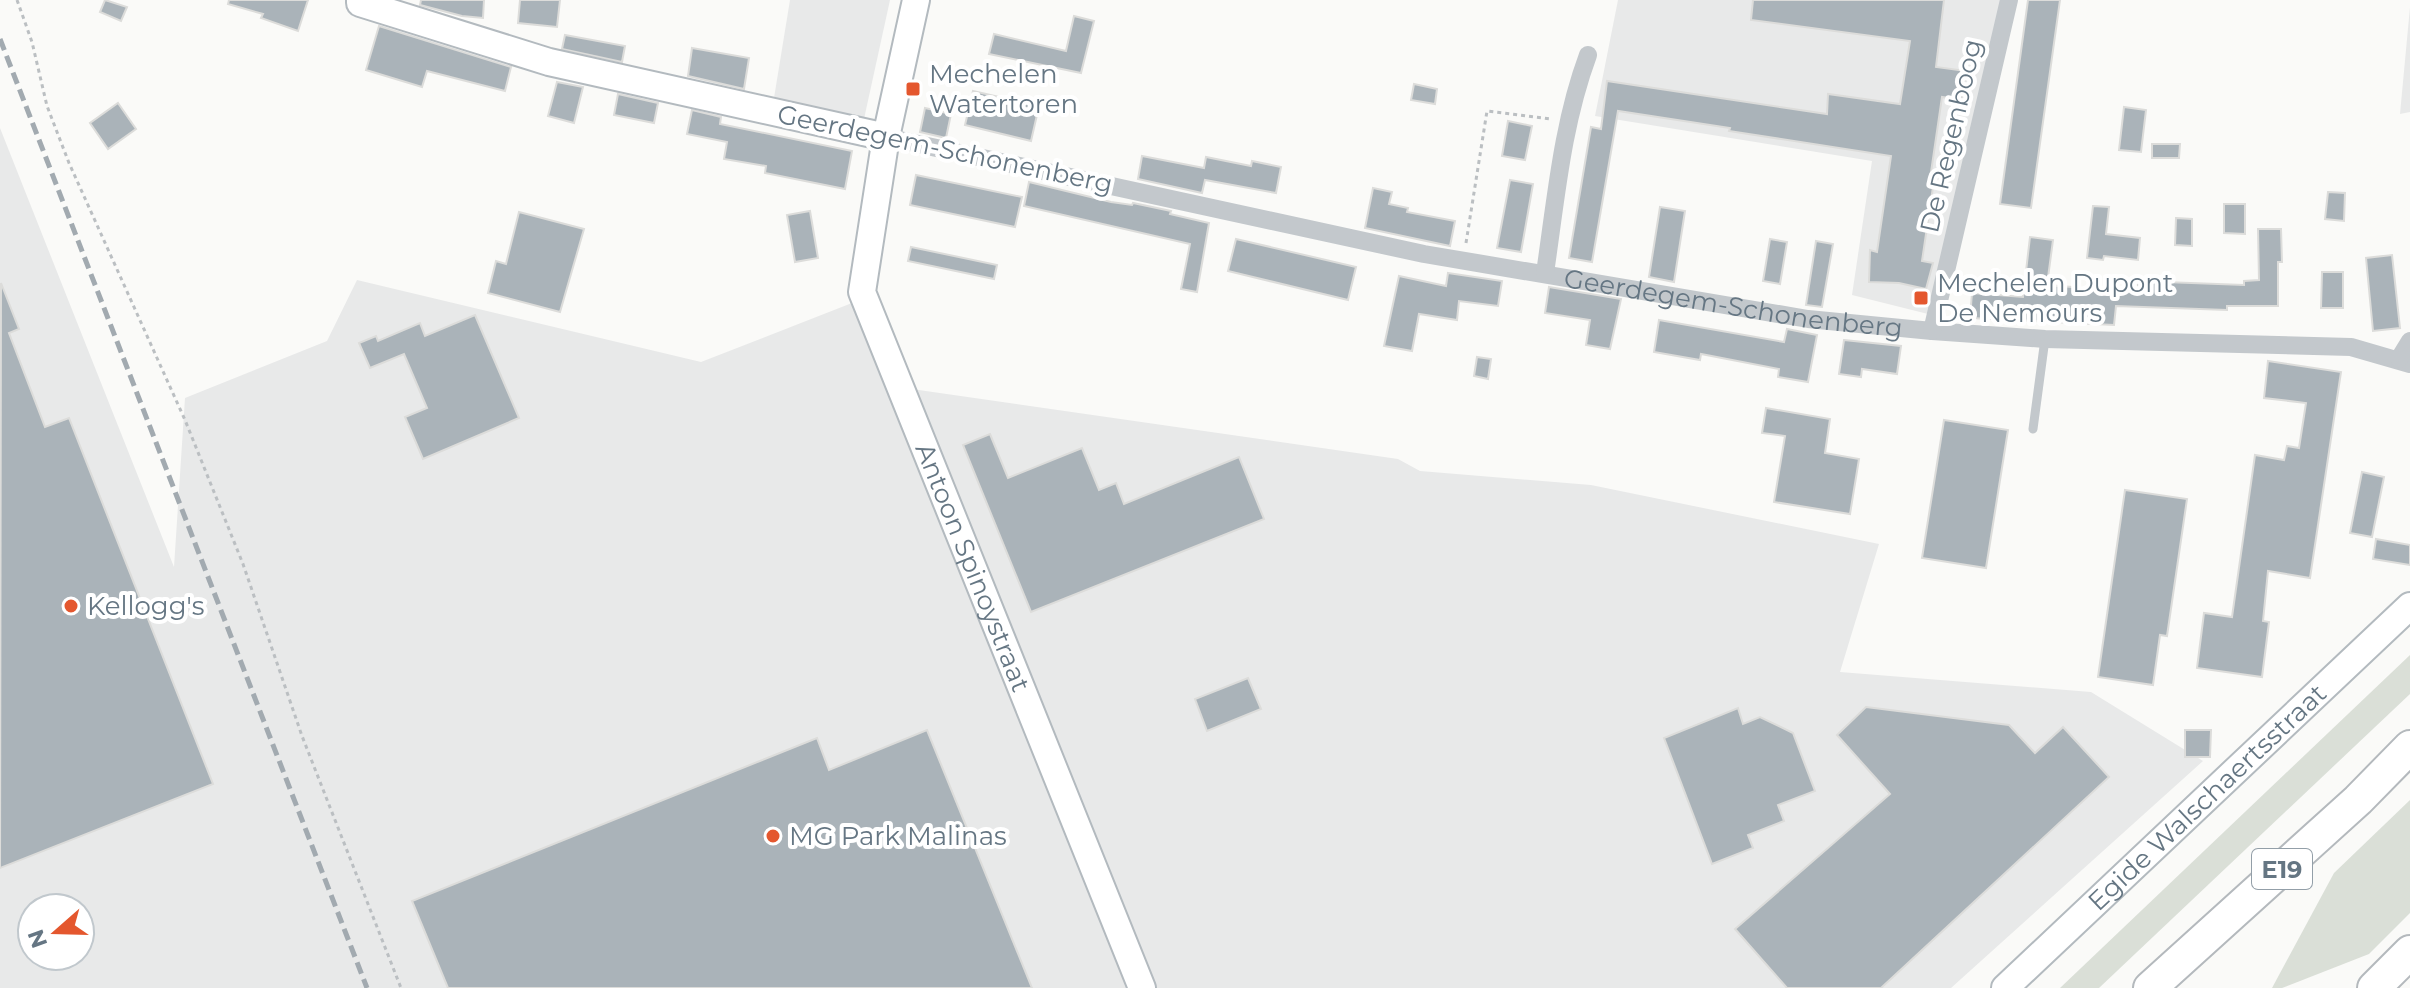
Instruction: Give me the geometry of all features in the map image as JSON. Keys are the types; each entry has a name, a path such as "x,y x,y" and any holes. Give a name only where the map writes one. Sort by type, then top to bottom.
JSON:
{"highway":[{"name":"E19","path":"2150,988 2358,800 2410,747"},
{"path":"2374,988 2410,952"}],"street":[{"name":"Antoon Spinoystraat","path":"916,0 886,137 862,292 1142,988"},
{"name":"De Regenboog","path":"1932,331 2009,0"},
{"name":"Geerdegem-Schonenberg","path":"357,1 549,62 886,137 1424,254 1808,319 2045,339 2351,347 2404,362 2410,341"},
{"name":"Geerdegem-Schonenberg","path":"1545,273 1567,123 1573,94 1588,55"},
{"name":"Egide Walschaertsstraat","path":"2005,988 2410,606"}],"lane":[{"path":"2033,429 2045,339"}],"path":[{"path":"17,0 32,42 47,106 63,149 185,420 243,564 302,736 401,988"},
{"path":"1466,243 1487,111 1567,123"}],"shaded area":[{"path":"790,0 890,0 864,119 774,98"},
{"path":"1618,0 2006,0 1944,318 1852,295 1872,161 1595,116"},
{"path":"2410,7 2410,112 2400,114"},
{"path":"0,128 174,567 185,398 327,341 357,280 701,362 852,303 891,386 1398,459 1420,471 1591,485 1879,544 1840,672 2091,692 2203,761 1951,988 0,988"},
{"path":"2410,655 2410,694 2099,988 2060,988"},
{"path":"2410,800 2410,913 2369,954 2282,988 2272,988 2334,873"}],"building":[{"path":"105,0 127,7 121,21 100,12"},
{"path":"229,0 308,0 298,31 261,18 263,14 228,4"},
{"path":"421,0 484,0 483,18 420,5"},
{"path":"520,0 560,0 557,27 518,23"},
{"path":"1753,0 1944,0 1936,67 1966,71 1961,100 1942,97 1922,261 1933,263 1926,289 1899,283 1869,282 1870,250 1877,252 1891,156 1618,111 1592,262 1569,258 1591,127 1601,129 1607,81 1827,114 1828,94 1900,104 1910,41 1751,20"},
{"path":"2028,0 2060,0 2031,208 2000,204"},
{"path":"1074,16 1094,21 1081,73 989,54 994,34 1066,51"},
{"path":"379,26 511,67 505,91 427,71 422,87 366,70"},
{"path":"565,35 625,46 622,62 562,49"},
{"path":"692,48 749,58 744,89 688,76"},
{"path":"557,82 583,87 574,123 548,116"},
{"path":"1414,84 1437,89 1435,104 1411,100"},
{"path":"973,91 1039,106 1031,141 965,125"},
{"path":"618,94 658,103 654,123 614,115"},
{"path":"118,103 136,129 108,149 90,123"},
{"path":"2124,107 2146,110 2141,152 2119,150"},
{"path":"925,108 951,114 946,138 920,132"},
{"path":"692,110 721,117 720,124 852,151 845,189 765,173 766,166 724,159 727,142 687,134"},
{"path":"1508,121 1532,126 1525,160 1502,156"},
{"path":"2152,144 2180,144 2179,158 2152,158"},
{"path":"1142,156 1204,168 1206,157 1251,166 1252,161 1281,167 1276,193 1205,180 1202,193 1138,179"},
{"path":"916,175 1022,197 1015,227 910,205"},
{"path":"1510,180 1533,184 1521,252 1497,248"},
{"path":"1029,182 1111,202 1171,211 1170,214 1209,223 1197,292 1181,289 1190,244 1024,206"},
{"path":"1373,188 1392,192 1389,204 1408,208 1407,212 1455,221 1450,246 1365,228"},
{"path":"2328,192 2345,193 2344,221 2325,219"},
{"path":"2224,204 2245,204 2245,234 2224,233"},
{"path":"2093,206 2109,207 2106,234 2140,238 2138,260 2104,256 2103,260 2087,258"},
{"path":"1660,207 1685,211 1674,282 1649,277"},
{"path":"810,211 818,258 795,262 787,215"},
{"path":"519,212 584,229 560,312 488,293 496,261 506,264"},
{"path":"2176,218 2192,219 2192,246 2175,245"},
{"path":"2258,229 2281,229 2278,306 2227,306 2227,310 2116,306 2114,325 1970,318 1972,293 2023,297 2030,237 2053,240 2047,285 2138,292 2138,281 2244,285 2244,281 2259,280"},
{"path":"1236,239 1356,267 1348,300 1228,271"},
{"path":"1770,239 1787,242 1780,284 1763,281"},
{"path":"1816,241 1833,244 1822,307 1806,305"},
{"path":"911,247 997,265 994,279 908,261"},
{"path":"2392,255 2400,328 2373,331 2366,258"},
{"path":"2322,272 2343,272 2343,308 2321,308"},
{"path":"1448,273 1502,281 1498,306 1459,301 1457,320 1419,314 1412,351 1384,346 1399,276 1446,286"},
{"name":"Kellogg's","path":"1,283 19,329 9,333 45,427 69,418 213,784 0,868"},
{"path":"1549,287 1621,299 1610,349 1586,345 1590,320 1545,313"},
{"path":"475,315 519,418 423,459 405,417 427,408 404,354 370,368 359,343 376,336 378,341 420,323 425,336"},
{"path":"1659,320 1784,342 1787,329 1817,335 1808,382 1778,377 1779,369 1701,354 1700,360 1654,352"},
{"path":"1844,340 1901,346 1897,374 1862,369 1861,377 1839,374"},
{"path":"1477,357 1491,359 1488,379 1474,376"},
{"path":"2268,361 2341,372 2310,578 2268,571 2263,621 2269,622 2262,677 2197,668 2204,613 2232,617 2255,455 2284,460 2287,446 2299,448 2306,403 2264,398"},
{"path":"1766,408 1830,419 1825,453 1859,459 1850,514 1774,502 1785,436 1762,433"},
{"path":"1944,420 2008,430 1986,568 1922,558"},
{"path":"990,434 1008,478 1082,448 1099,490 1116,483 1124,504 1239,457 1264,519 1031,612 963,445"},
{"path":"2362,472 2384,477 2372,537 2350,533"},
{"path":"2125,490 2187,499 2167,636 2160,635 2153,685 2098,677"},
{"path":"2376,539 2410,545 2410,565 2373,559"},
{"path":"1248,678 1261,709 1207,731 1195,699"},
{"path":"1866,707 2009,725 2035,753 2063,727 2109,777 1881,988 1787,988 1735,929 1890,794 1837,735"},
{"path":"1738,708 1743,724 1760,717 1793,733 1815,791 1778,805 1784,821 1748,835 1753,848 1712,864 1664,738"},
{"name":"MG Park Malinas","path":"927,730 1032,988 448,988 412,901 817,738 829,770"},
{"path":"2185,730 2211,730 2210,757 2185,757"}],"railway":[{"path":"0,39 367,988"}],"place":[{"name":"Mechelen Watertoren","path":"913,89"},
{"name":"Mechelen Dupont De Nemours","path":"1921,298"},
{"name":"Kellogg's","path":"71,606"},
{"name":"MG Park Malinas","path":"773,836"}]}
